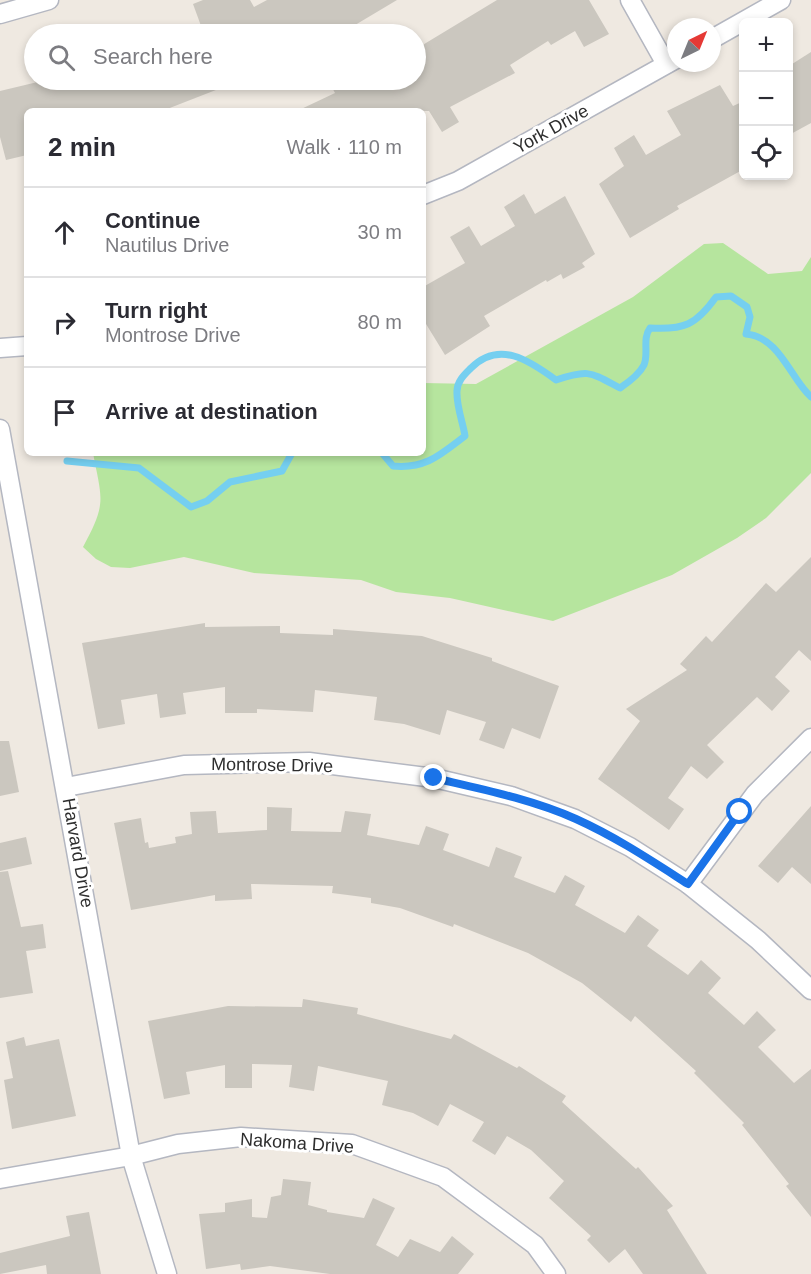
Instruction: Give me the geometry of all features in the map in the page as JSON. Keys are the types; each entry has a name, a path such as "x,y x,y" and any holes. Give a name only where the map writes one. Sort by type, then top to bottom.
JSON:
{"street":[{"path":"0,14 49,0"},
{"path":"630,0 667,56"},
{"path":"721,34 781,0"},
{"name":"York Drive","path":"426,194 458,181 667,64"},
{"path":"0,348 24,346"},
{"name":"Harvard Drive","path":"0,429 131,1156 167,1274"},
{"path":"688,884 755,794 811,738"},
{"name":"Montrose Drive","path":"66,787 184,765 309,762 434,778 511,796 575,819 630,847 688,884 758,940 811,990"},
{"name":"Nakoma Drive","path":"0,1179 131,1156 178,1144 241,1137 352,1144 443,1177 535,1245 556,1274"}],"green space":[{"path":"723,243 768,274 802,271 811,257 811,473 766,518 737,538 672,575 553,621 450,598 396,592 361,580 254,573 184,557 130,568 111,567 96,559 83,547 99,510 99,481 94,456 426,456 426,383 476,384 633,297 704,244"}],"building":[{"path":"203,0 250,0 254,7 267,0 397,0 357,24 200,24 193,4"},
{"path":"497,0 589,0 609,34 584,47 575,31 551,45 548,41 510,65 515,73 450,107 459,122 442,132 426,108 303,108 335,93 333,90 426,90 426,43"},
{"path":"811,52 811,123 793,133 793,72 793,63"},
{"path":"24,85 24,90 216,90 170,108 24,108 24,156 6,160 0,137 0,91"},
{"path":"720,85 733,106 739,103 739,172 677,206 679,209 630,238 599,184 624,166 614,148 634,135 646,155 681,135 667,111"},
{"path":"524,194 535,214 565,196 595,254 582,263 585,267 563,279 561,274 547,282 546,280 484,316 490,326 445,355 426,324 426,285 465,263 450,237 469,226 481,246 515,226 504,207"},
{"path":"811,557 811,661 799,650 775,677 790,691 772,711 757,697 707,745 724,762 707,779 691,766 668,798 684,809 669,830 598,779 640,721 626,709 687,670 680,664 706,636 712,642 766,583 776,592"},
{"path":"205,623 205,627 280,626 280,633 333,635 333,629 422,636 492,658 492,661 559,686 540,739 512,728 504,749 479,740 486,722 447,710 440,735 404,724 374,720 377,697 315,690 313,712 257,709 257,713 225,713 225,687 183,693 186,714 160,718 157,694 121,700 125,724 98,729 82,643"},
{"path":"0,741 9,741 19,792 0,796"},
{"path":"811,806 811,884 792,867 778,883 758,866"},
{"path":"267,807 292,808 291,831 341,832 345,811 371,814 367,835 419,845 426,826 449,834 443,850 489,867 496,847 522,857 514,877 555,893 565,875 585,886 575,905 625,933 638,915 659,930 647,946 688,975 701,960 721,978 708,993 744,1025 757,1011 776,1030 758,1047 794,1083 811,1069 811,1217 786,1186 789,1184 742,1125 744,1123 694,1073 696,1071 635,1016 631,1022 582,983 528,953 454,924 453,927 400,908 371,903 371,898 332,893 333,886 251,884 252,899 215,901 215,895 131,910 114,823 141,818 145,843 148,842 149,848 176,843 175,837 192,834 190,812 216,811 218,833 267,830"},
{"path":"26,837 32,864 0,871 0,843"},
{"path":"8,871 21,927 43,924 46,948 26,951 33,993 0,998 0,872"},
{"path":"303,999 358,1008 357,1014 451,1039 454,1034 517,1068 519,1066 566,1096 562,1102 636,1169 638,1167 673,1206 667,1210 707,1274 643,1274 625,1249 609,1263 587,1240 591,1236 549,1198 564,1181 531,1150 507,1136 495,1155 472,1141 484,1122 450,1104 438,1126 413,1113 382,1105 388,1081 318,1066 314,1091 289,1087 292,1065 252,1064 252,1088 225,1088 225,1065 186,1072 190,1094 164,1099 148,1021 228,1006 302,1007"},
{"path":"24,1037 26,1046 59,1039 76,1116 12,1129 4,1080 13,1078 6,1042"},
{"path":"283,1179 311,1182 308,1205 327,1210 327,1212 364,1218 373,1198 395,1208 376,1245 398,1257 410,1239 440,1252 452,1236 474,1254 458,1274 330,1274 270,1266 241,1270 240,1264 206,1269 199,1214 225,1212 225,1203 252,1199 252,1217 267,1218 271,1197 281,1195"},
{"path":"89,1212 101,1274 47,1274 46,1265 0,1274 0,1253 70,1236 66,1216"}],"waterway":[{"path":"385,456 393,466 424,463 465,436 457,387 471,368 492,355 503,354 525,360 556,380 583,373 602,378 620,388 642,369 646,356 646,337 650,328 672,328 688,324 702,314 716,297 731,296 747,307 750,317 746,334 768,342 811,397"},
{"path":"67,461 139,468 191,507 207,501 230,482 282,471 290,456"}],"route":[{"path":"434,778 511,796 575,819 630,847 688,884 740,812"}]}
